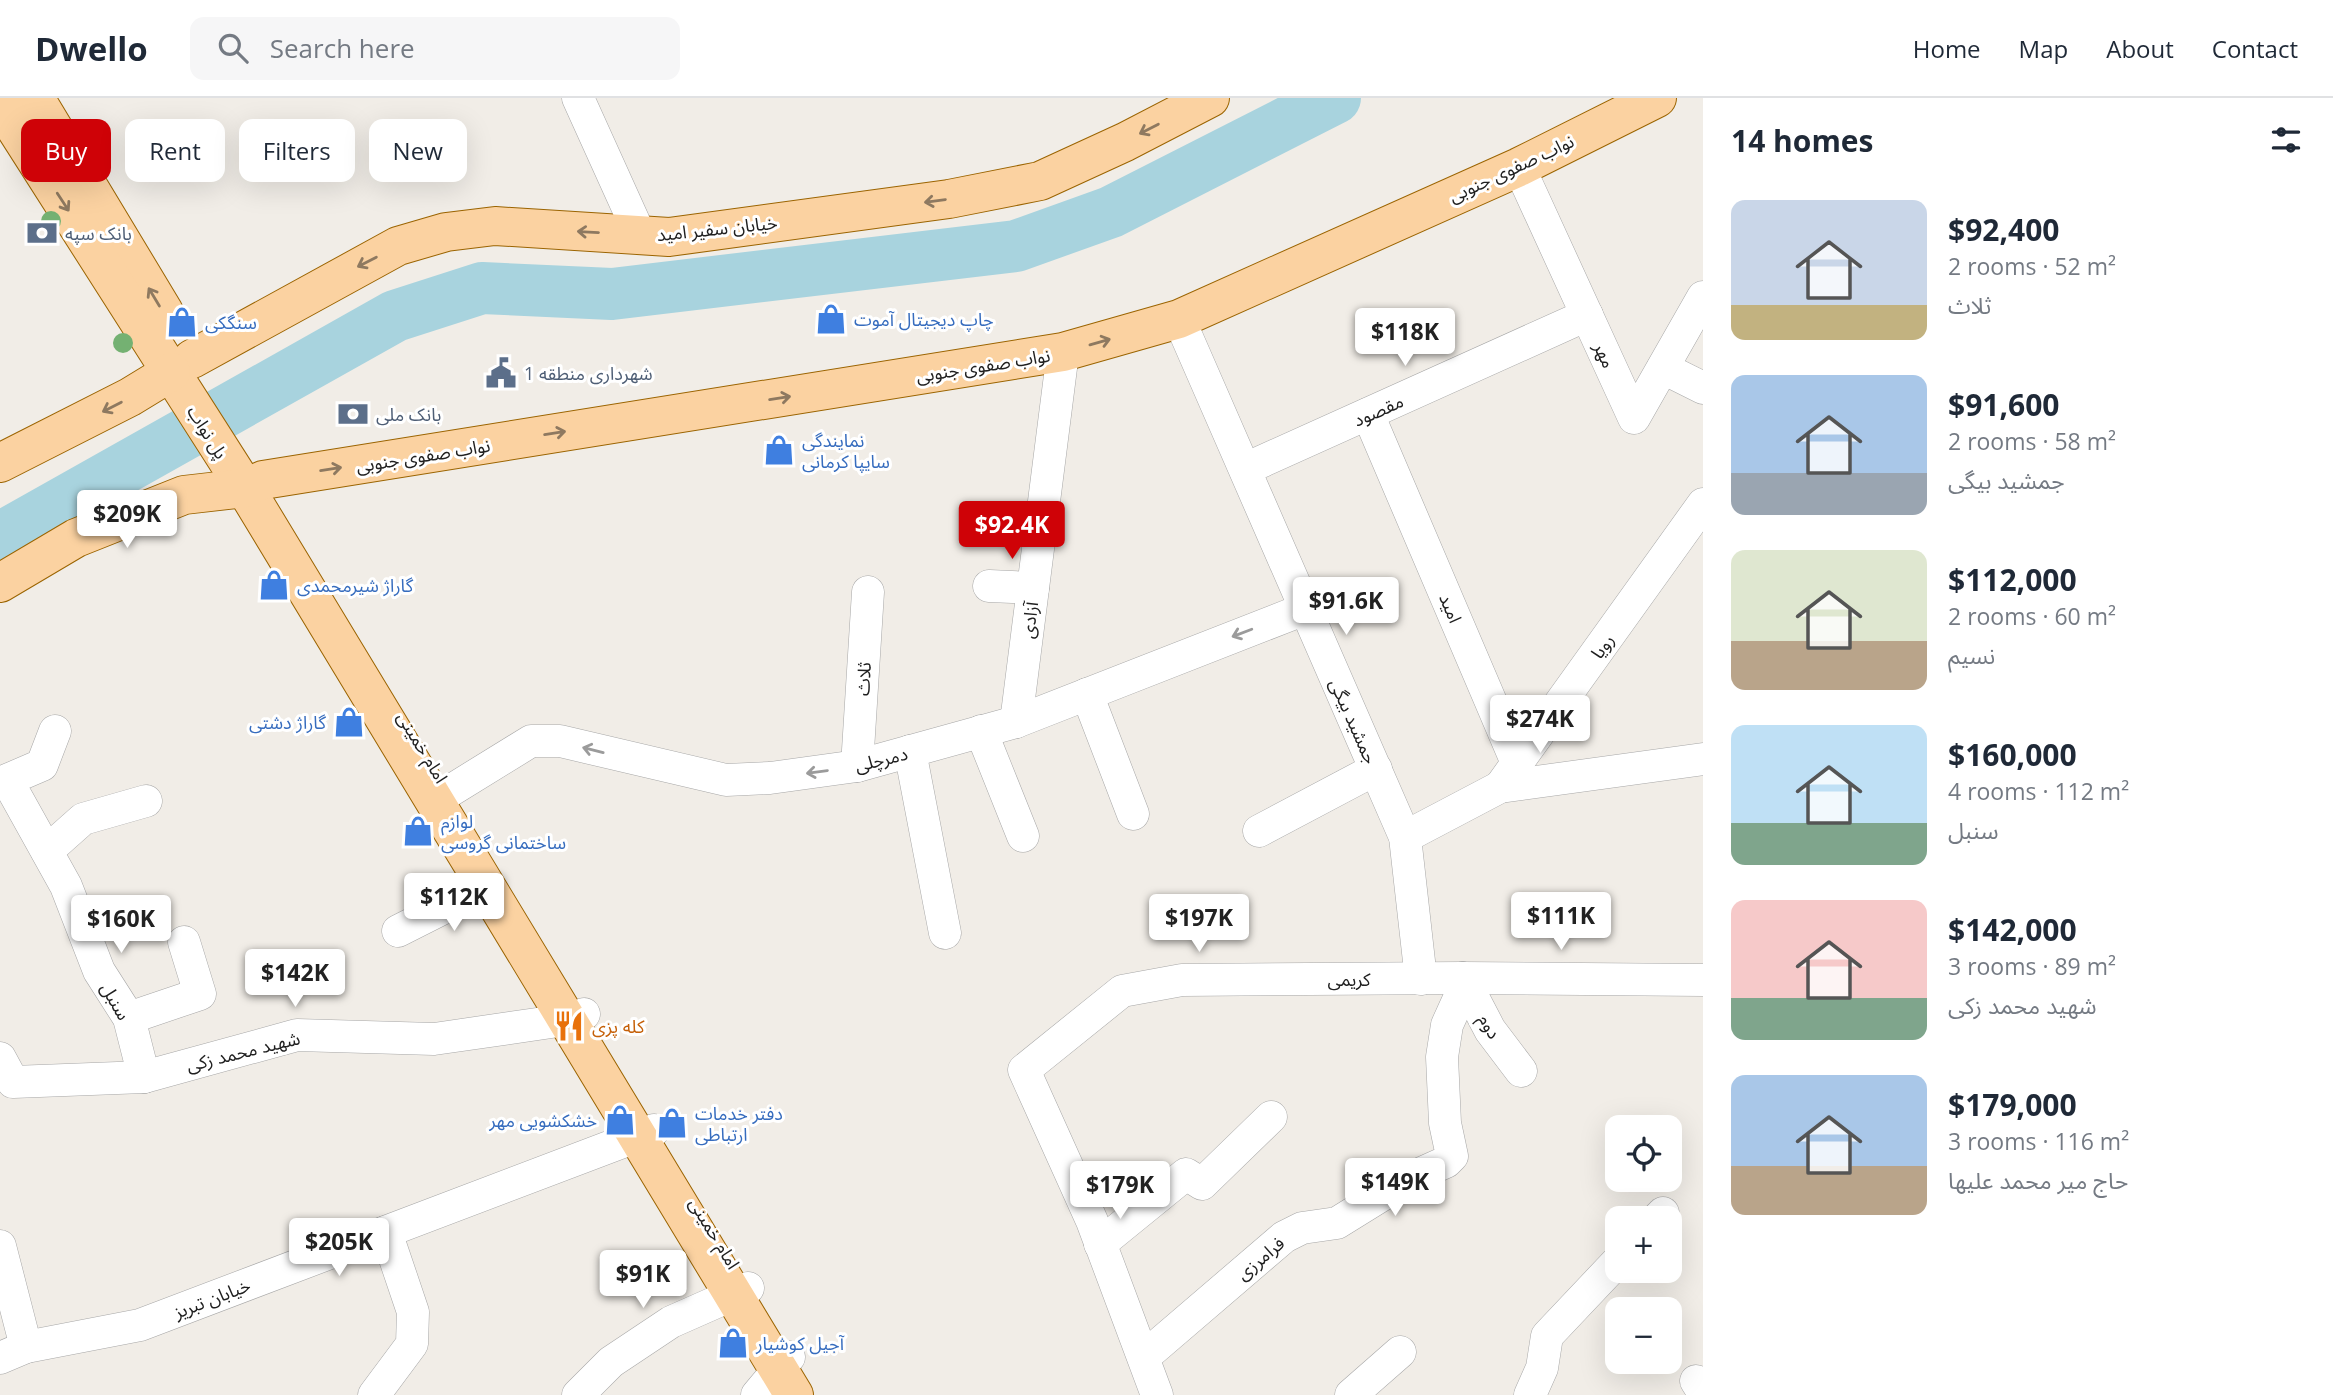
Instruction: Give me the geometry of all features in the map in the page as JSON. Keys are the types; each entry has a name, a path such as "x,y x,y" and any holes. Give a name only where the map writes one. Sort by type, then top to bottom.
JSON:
{"main road":[{"name":"امام خمینی","path":"35,98 187,374 740,1291 780,1379 812,1395"},
{"name":"خیابان سفیر امید","path":"187,374 387,252 446,232 495,226 668,237 949,199 1040,181 1125,142 1210,98"},
{"name":"نواب صفوی جنوبی","path":"0,583 76,538 184,495 249,476 1063,352 1179,319 1519,167 1657,98"},
{"name":"امام خمینی","path":"0,104 187,374"},
{"path":"0,464 130,397 187,374"},
{"name":"امام خمینی","path":"442,797 485,887 575,1017"}],"street":[{"path":"578,98 640,235"},
{"name":"مهر","path":"1519,167 1634,418 1703,297"},
{"name":"مقصود","path":"1245,469 1587,315"},
{"name":"جمشید بیگی","path":"1179,319 1405,837 1421,979"},
{"name":"آزادی","path":"1016,722 1063,352"},
{"path":"1663,368 1703,388"},
{"name":"امید","path":"1368,414 1508,775"},
{"name":"رویا","path":"1508,775 1703,504"},
{"path":"989,586 1033,588"},
{"name":"ثلاث","path":"858,766 868,592"},
{"name":"دمرچلی","path":"442,797 531,741 560,741 726,780 770,778 858,766 1016,722 1306,609"},
{"path":"1087,694 1133,814"},
{"name":"سنبل","path":"55,731 42,765 7,780 66,886 99,971 128,1018 144,1077"},
{"path":"981,731 1023,836"},
{"path":"910,751 945,933"},
{"path":"1405,837 1508,775 1703,759"},
{"path":"1259,831 1376,769"},
{"path":"47,851 83,819 146,802"},
{"path":"398,931 485,887"},
{"path":"128,1018 200,995 184,942"},
{"name":"دوم","path":"1463,978 1490,1030 1521,1071"},
{"name":"فرامرزی","path":"1143,1357 1284,1237 1302,1228 1337,1223 1408,1179 1446,1162 1452,1156 1445,1123 1443,1057 1447,1025 1461,994 1463,978"},
{"name":"کریمی","path":"1100,1244 1024,1070 1122,991 1182,980 1703,980"},
{"name":"شهید محمد زکی","path":"4,1076 144,1077 297,1035 434,1039 575,1017"},
{"path":"1157,1395 1100,1244 1186,1174 1202,1184 1271,1117"},
{"name":"خیابان تبریز","path":"13,1352 140,1325 645,1133"},
{"path":"374,1395 412,1344 414,1312 386,1232"},
{"path":"0,1246 13,1352"},
{"path":"1530,1395 1542,1368 1547,1336 1605,1275"},
{"path":"578,1395 611,1362 671,1322 740,1291"},
{"path":"1351,1395 1400,1352"}],"waterway":[{"path":"0,538 395,316 482,288 612,294 1016,246 1111,212 1335,98"}],"place":[{"name":"بانک سپه","path":"42,233"},
{"name":"چاپ دیجیتال آموت","path":"831,319"},
{"name":"سنگکی","path":"182,322"},
{"name":"شهرداری منطقه 1","path":"501,373"},
{"name":"بانک ملی","path":"353,414"},
{"name":"نمایندگی سایپا کرمانی","path":"779,450"},
{"name":"گاراژ شیرمحمدی","path":"274,585"},
{"name":"گاراژ دشتی","path":"349,722"},
{"name":"لوازم ساختمانی گروسی","path":"418,831"},
{"name":"کله پزی","path":"569,1026"},
{"name":"خشکشویی مهر","path":"620,1120"},
{"name":"دفتر خدمات ارتباطی","path":"672,1123"},
{"name":"آجیل کوشیار","path":"733,1343"}]}
